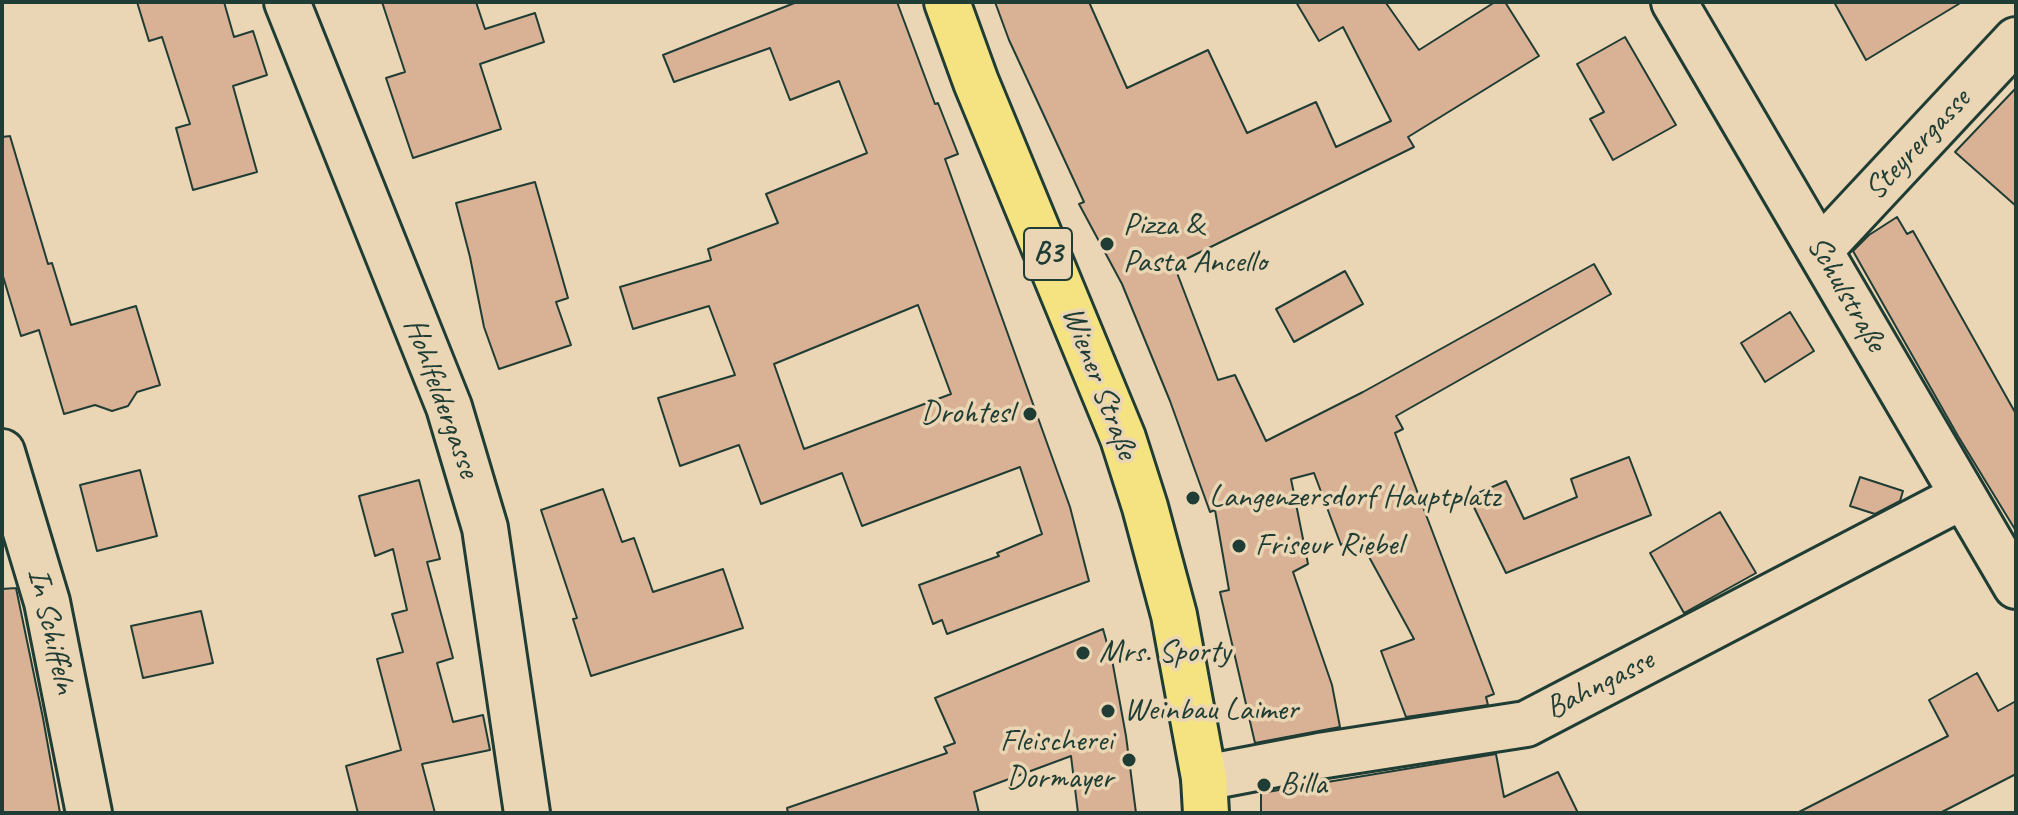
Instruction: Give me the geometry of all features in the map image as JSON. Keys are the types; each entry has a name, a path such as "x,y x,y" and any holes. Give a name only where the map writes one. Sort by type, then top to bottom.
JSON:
{"main road":[{"name":"Wiener Straße","path":"947,2 976,82 1123,438 1174,615 1205,795"}],"street":[{"name":"Hohlfeldergasse","path":"287,2 449,407 481,513 527,813"},
{"name":"Schulstraße","path":"1674,2 1963,496 2005,541 2016,586"},
{"name":"Steyrergasse","path":"1820,250 2016,40"},
{"name":"In Schiffeln","path":"2,452 47,602 89,813"},
{"name":"Bahngasse","path":"1205,795 1319,756 1526,724 1963,496"}],"building":[{"path":"137,2 224,2 234,37 253,31 267,75 233,86 257,172 193,190 176,128 190,124 162,37 149,41"},
{"path":"382,2 476,2 485,29 535,13 544,42 480,64 501,129 413,158 386,78 405,72"},
{"path":"797,2 897,2 935,104 938,103 958,154 945,159 1070,507 1089,581 947,634 942,620 933,624 919,585 999,556 997,553 1042,534 1020,467 862,526 842,473 761,504 739,445 680,466 658,398 735,375 709,306 633,329 620,287 711,260 708,249 778,223 766,194 867,153 839,81 790,100 770,48 674,82 663,55","holes":["918,305 951,394 804,449 774,364"]},
{"path":"995,2 1089,2 1127,88 1208,50 1247,133 1316,102 1336,147 1391,121 1343,27 1319,41 1296,2 1388,2 1419,50 1495,2 1505,2 1539,56 1408,137 1414,147 1174,265 1218,380 1235,375 1266,441 1363,392 1594,264 1611,294 1396,416 1403,429 1395,433 1494,694 1486,697 1488,705 1406,717 1381,651 1414,639 1357,535 1341,545 1314,473 1291,479 1308,564 1293,572 1332,685 1340,727 1255,743 1220,592 1229,590 1215,510 1210,512 1170,401 1122,284 1079,204 1084,202 1009,40"},
{"path":"1834,2 1962,2 1866,60"},
{"path":"1625,37 1676,125 1613,160 1590,119 1604,112 1577,64"},
{"path":"2016,88 2016,206 1955,152"},
{"path":"10,136 48,264 52,263 71,325 136,306 160,385 137,392 128,406 112,411 95,405 64,414 39,330 21,336 2,273 2,137"},
{"path":"535,182 568,298 556,302 571,345 499,369 484,327 456,203"},
{"path":"1897,217 1907,234 1913,231 2016,414 2016,531 1853,251 1869,235"},
{"path":"1345,271 1363,304 1294,342 1276,309"},
{"path":"1790,312 1814,351 1765,382 1741,343"},
{"path":"1629,457 1651,515 1506,573 1469,497 1506,481 1524,519 1577,497 1571,479"},
{"path":"140,470 157,536 97,551 80,485"},
{"path":"1860,477 1903,491 1900,501 1875,514 1850,506"},
{"path":"419,480 440,559 427,562 453,658 437,663 453,722 483,715 490,750 422,764 435,813 358,813 346,766 401,750 377,659 403,652 392,614 407,610 393,549 375,556 359,496"},
{"path":"603,489 622,542 634,538 653,592 723,569 743,628 591,676 573,619 577,618 541,510"},
{"path":"1720,512 1756,573 1684,613 1650,553"},
{"path":"16,588 60,813 2,813 2,589"},
{"path":"201,611 213,663 143,678 131,626"},
{"path":"1103,629 1126,736 1136,813 1078,813 1071,756 974,792 979,813 788,813 787,808 947,753 944,747 955,743 935,698"},
{"path":"1977,673 1998,711 2016,701 2016,774 1940,813 1797,813 1948,736 1929,700"},
{"path":"1496,754 1504,797 1558,772 1578,813 1261,813 1261,793"}],"place":[{"name":"Pizza & Pasta Ancello","path":"1107,244"},
{"name":"Drohtesl","path":"1030,414"},
{"name":"Langenzersdorf Hauptplatz","path":"1193,498"},
{"name":"Friseur Riebel","path":"1239,546"},
{"name":"Mrs. Sporty","path":"1083,653"},
{"name":"Weinbau Laimer","path":"1108,711"},
{"name":"Fleischerei Dormayer","path":"1129,760"},
{"name":"Billa","path":"1264,785"}]}
